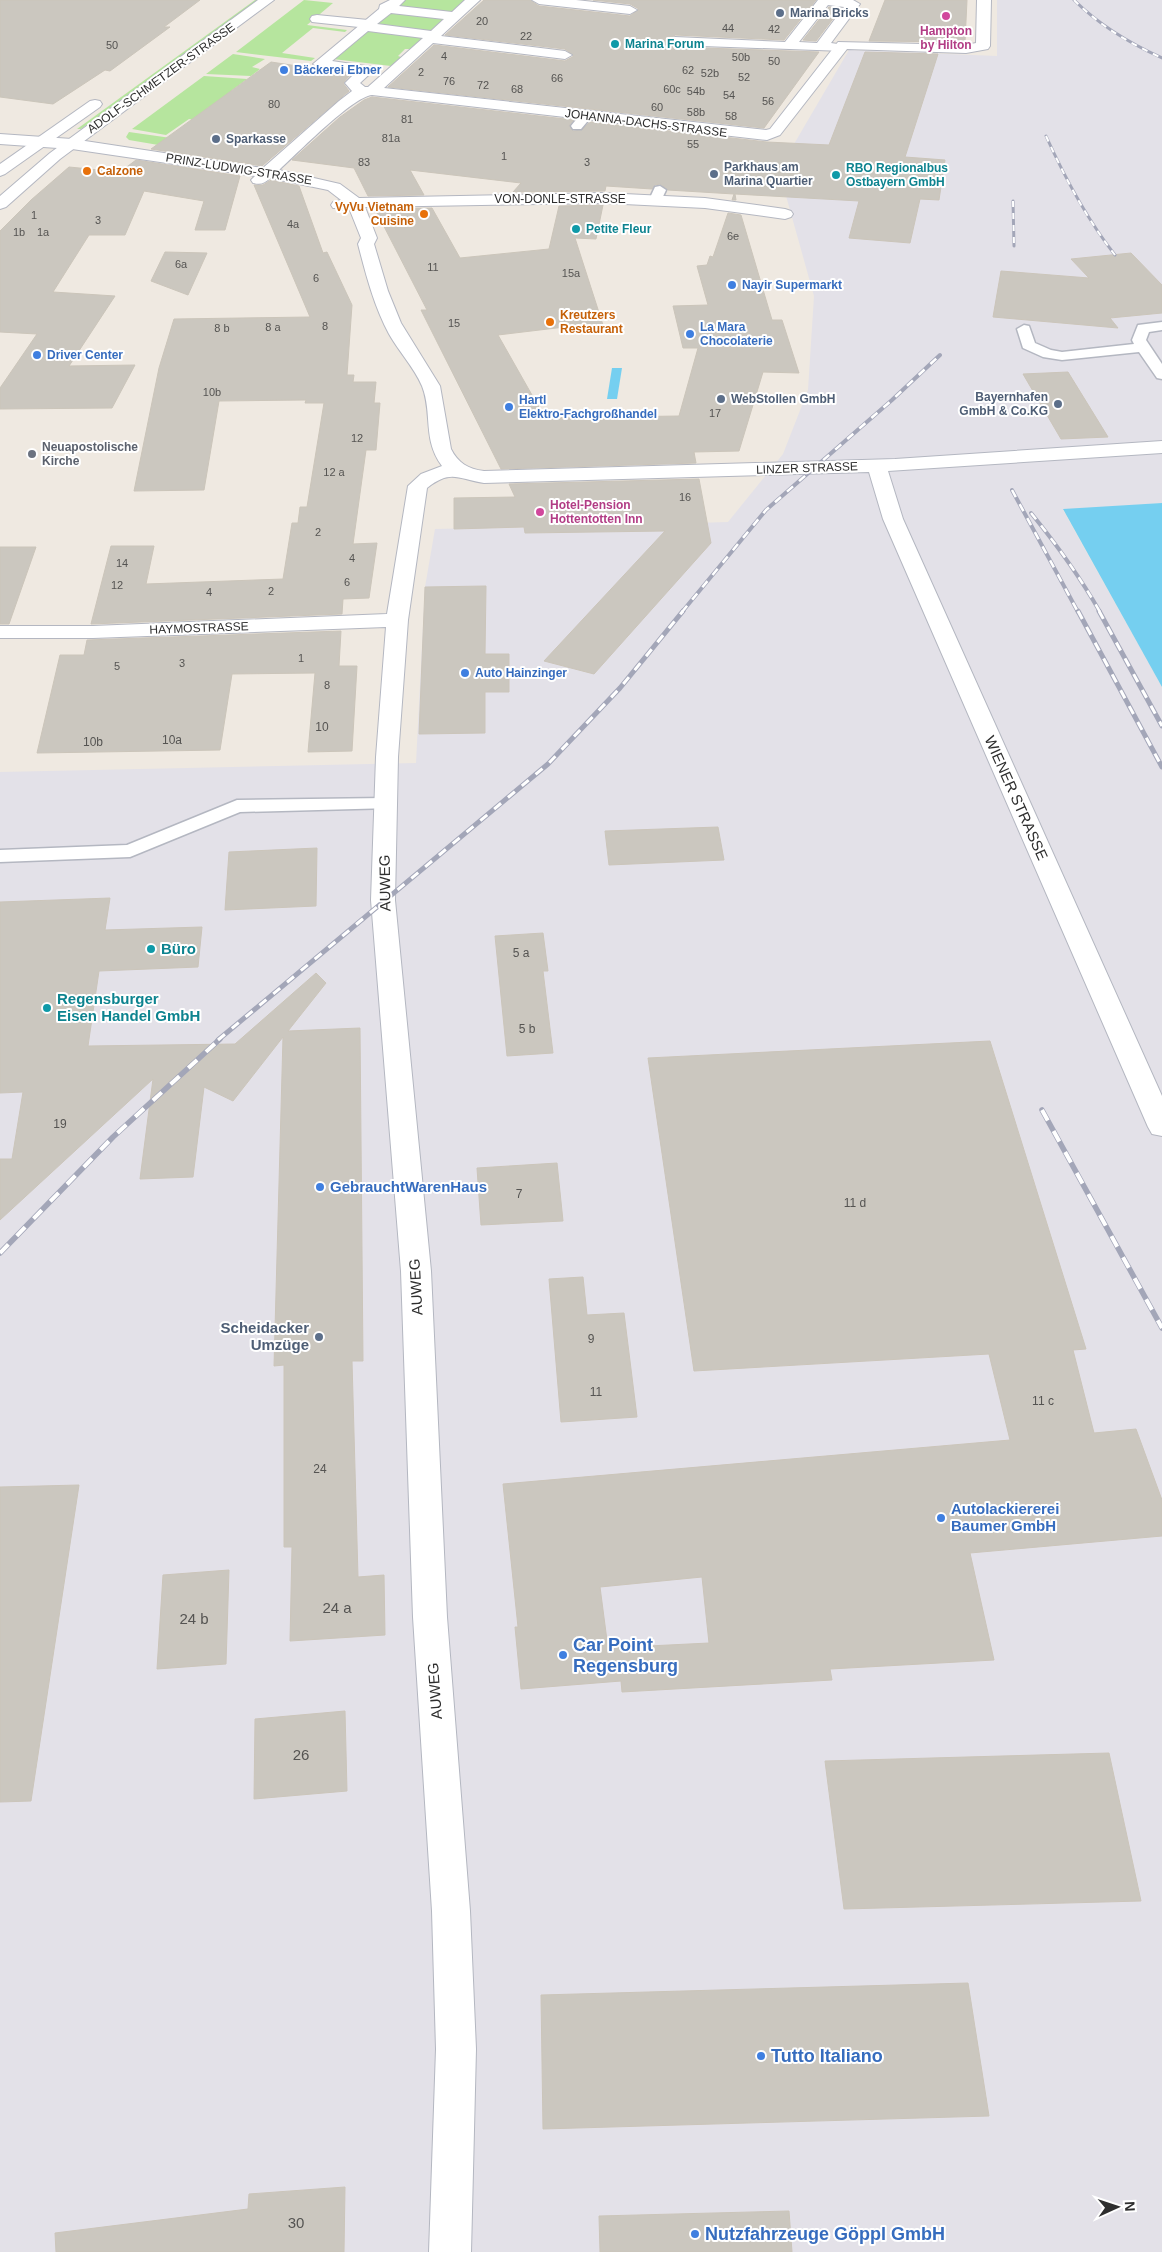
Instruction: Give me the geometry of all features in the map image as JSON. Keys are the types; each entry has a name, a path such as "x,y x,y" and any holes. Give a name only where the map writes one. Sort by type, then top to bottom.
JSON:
{"street":[{"name":"ADOLF-SCHMETZER-STRASSE","path":"0,204 55,156 267,0"},
{"path":"261,178 344,104 367,91 473,0"},
{"path":"539,0 630,10"},
{"path":"675,41 839,48 843,45 854,44 977,48 982,46 984,0"},
{"path":"789,46 825,1 853,4 820,47"},
{"path":"367,91 352,82 366,70 320,64 390,5 456,16"},
{"path":"317,19 565,55"},
{"name":"JOHANNA-DACHS-STRASSE","path":"367,91 581,121 767,135 776,132 839,48"},
{"name":"ADOLF-SCHMETZER-STRASSE","path":"0,171 104,98"},
{"name":"PRINZ-LUDWIG-STRASSE","path":"0,139 72,144 261,178 320,196 335,206 358,240 366,244"},
{"name":"PRINZ-LUDWIG-STRASSE","path":"0,152 261,178 294,177 334,187 355,202"},
{"name":"VON-DONLE-STRASSE","path":"335,206 355,202 657,195 785,214"},
{"path":"355,202 370,238 366,244 382,302 399,336 431,386 435,401 440,447 445,458 454,468"},
{"name":"LINZER STRASSE","path":"454,468 468,475 484,477 878,466 1162,447"},
{"name":"WIENER STRASSE","path":"878,466 893,519 1162,1127"},
{"name":"AUWEG","path":"450,2252 456,2049 451,1911 430,1617 416,1271 383,900 386,757 398,620 418,486 428,478 454,468"},
{"name":"HAYMOSTRASSE","path":"0,632 93,632 398,620"}],"lane":[{"path":"1162,326 1144,328 1139,340 1162,375"},
{"path":"1024,329 1028,345 1048,354 1062,356 1143,347"},
{"path":"0,856 130,851 237,806 385,804"}],"shaded area":[{"path":"997,0 1162,0 1162,503 1063,510 1162,687 1162,2252 0,2252 0,772 416,763 425,587 435,529 524,527 525,533 627,531 627,525 728,522 783,454 808,390 814,296 783,185 794,144 849,50 997,56"}],"green space":[{"path":"255,0 258,0 81,129 77,129"},
{"path":"304,0 333,3 307,25 347,30 345,32 313,28 282,53 315,58 311,61 236,52"},
{"path":"403,0 465,0 451,13 395,6"},
{"path":"390,10 446,17 430,31 373,25"},
{"path":"367,30 424,37 410,49 405,49 398,56 401,57 391,66 333,59"},
{"path":"233,54 265,59 252,67 260,69 251,76 206,74"},
{"path":"204,76 247,79 231,91 221,124 189,119 166,135 132,129"},
{"path":"129,132 199,142 182,149 129,140 126,137"}],"water":[{"path":"612,368 622,368 617,399 607,399"},
{"path":"1162,503 1162,687 1063,509"}],"building":[{"path":"0,0 200,0 164,27 170,27 110,71 105,70 53,104 0,97"},
{"path":"484,0 530,0 539,6 630,16 639,9 630,4 593,0 816,0 784,40 675,35 666,42 675,47 819,52 764,128 388,87 434,45 565,61 574,56 565,49 445,35"},
{"path":"885,0 967,0 965,42 869,41"},
{"path":"829,7 841,8 816,41 803,40"},
{"path":"865,52 938,54 905,157 945,160 939,200 920,199 910,243 849,238 859,201 735,194 736,200 732,200 734,194 668,190 660,184 655,185 652,189 606,186 605,191 513,192 521,183 410,170 424,195 368,196 354,168 292,160 340,117 364,100 372,97 574,120 569,126 573,131 582,130 590,122 767,142 829,145"},
{"path":"271,62 351,74 343,83 349,91 262,166 245,163 244,161 243,163 151,149"},
{"path":"136,160 240,176 225,230 195,230 204,201 144,191 125,235 89,235 53,292 115,296 69,366 135,365 112,408 0,409 0,388 37,334 0,332 0,231 31,200 69,167 120,172"},
{"path":"271,180 299,186 323,253 327,252 352,305 347,375 354,375 353,382 376,382 374,403 380,403 376,450 366,450 353,544 377,543 369,598 343,599 342,614 91,624 111,546 154,546 146,584 283,579 292,523 298,523 300,507 307,507 324,403 305,403 306,400 219,401 204,490 134,491 159,368 174,319 310,317 254,185 263,185"},
{"path":"603,205 596,239 575,238 603,325 573,326 498,335 545,418 679,416 698,348 683,348 673,306 708,305 697,266 707,265 710,256 713,257 728,213 741,215 772,320 782,320 799,373 763,372 739,451 694,452 696,463 501,469 421,310 427,310 375,209 432,208 460,258 549,249 559,206"},
{"path":"165,252 207,253 188,295 151,281"},
{"path":"1131,253 1162,285 1162,313 1110,318 1118,328 993,317 1001,271 1089,278 1071,259"},
{"name":"Bayernhafen GmbH & Co.KG","path":"1068,372 1108,437 1061,439 1023,374"},
{"path":"699,479 711,543 594,674 544,661 665,531 525,533 524,527 454,529 454,498 515,497 509,484"},
{"path":"0,547 36,547 9,624 0,624"},
{"name":"Auto Hainzinger","path":"486,586 485,654 509,654 509,692 485,692 485,733 419,734 425,587"},
{"path":"341,631 339,666 357,666 352,751 308,752 315,673 232,674 220,750 37,753 60,655 84,655 87,640"},
{"path":"718,827 724,860 609,865 605,831"},
{"path":"317,848 316,906 225,910 229,852"},
{"path":"110,898 105,930 202,927 198,967 99,971 88,1046 235,1044 316,973 326,983 288,1031 360,1028 363,1361 352,1361 358,1577 384,1575 385,1635 290,1641 292,1547 284,1547 284,1365 274,1366 283,1037 233,1101 204,1087 193,1177 140,1179 153,1079 0,1220 0,1159 12,1159 23,1092 0,1093 0,902"},
{"path":"543,933 548,971 543,971 553,1053 507,1056 495,936"},
{"path":"990,1041 1086,1349 1073,1350 1094,1433 1136,1429 1162,1500 1162,1536 970,1553 994,1660 830,1669 832,1680 622,1692 621,1681 521,1689 515,1627 518,1627 503,1484 1010,1440 989,1354 694,1371 648,1058","holes":["702,1577 709,1643 608,1648 600,1587"]},
{"path":"557,1163 563,1221 481,1225 477,1168"},
{"path":"583,1277 587,1315 624,1313 637,1417 561,1422 549,1279"},
{"path":"79,1485 31,1801 0,1802 0,1487"},
{"path":"229,1570 226,1664 157,1669 163,1575"},
{"path":"345,1711 347,1791 254,1799 255,1719"},
{"path":"1109,1753 1141,1901 844,1909 825,1761"},
{"name":"Tutto Italiano","path":"968,1983 989,2116 543,2129 541,1995"},
{"path":"345,2187 344,2252 56,2252 55,2233 248,2209 249,2194"},
{"name":"Nutzfahrzeuge Göppl GmbH","path":"789,2211 792,2252 600,2252 599,2216"}],"railway":[{"path":"1074,0 1115,33 1162,58"},
{"path":"1046,136 1077,197 1115,255"},
{"path":"1013,201 1014,246"},
{"path":"682,612 766,510 892,400 940,355"},
{"path":"1012,490 1078,612"},
{"path":"1031,513 1068,561 1100,612"},
{"path":"218,1040 548,764 620,688 683,611"},
{"path":"1078,611 1162,767"},
{"path":"1099,611 1162,726"},
{"path":"0,1253 113,1137 220,1039"},
{"path":"1042,1110 1162,1328"}],"place":[{"name":"Marina Bricks","path":"780,13"},
{"name":"Hampton by Hilton","path":"946,16"},
{"name":"Marina Forum","path":"615,44"},
{"name":"Bäckerei Ebner","path":"284,70"},
{"name":"Sparkasse","path":"216,139"},
{"name":"Calzone","path":"87,171"},
{"name":"Parkhaus am Marina Quartier","path":"714,174"},
{"name":"RBO Regionalbus Ostbayern GmbH","path":"836,175"},
{"name":"VyVu Vietnam Cuisine","path":"424,214"},
{"name":"Petite Fleur","path":"576,229"},
{"name":"Nayir Supermarkt","path":"732,285"},
{"name":"Kreutzers Restaurant","path":"550,322"},
{"name":"La Mara Chocolaterie","path":"690,334"},
{"name":"Driver Center","path":"37,355"},
{"name":"WebStollen GmbH","path":"721,399"},
{"name":"Bayernhafen GmbH & Co.KG","path":"1058,404"},
{"name":"Hartl Elektro-Fachgroßhandel","path":"509,407"},
{"name":"Neuapostolische Kirche","path":"32,454"},
{"name":"Hotel-Pension Hottentotten Inn","path":"540,512"},
{"name":"Auto Hainzinger","path":"465,673"},
{"name":"Büro","path":"151,949"},
{"name":"Regensburger Eisen Handel GmbH","path":"47,1008"},
{"name":"GebrauchtWarenHaus","path":"320,1187"},
{"name":"Scheidacker Umzüge","path":"319,1337"},
{"name":"Autolackiererei Baumer GmbH","path":"941,1518"},
{"name":"Car Point Regensburg","path":"563,1655"},
{"name":"Tutto Italiano","path":"761,2056"},
{"name":"Nutzfahrzeuge Göppl GmbH","path":"695,2234"}]}
